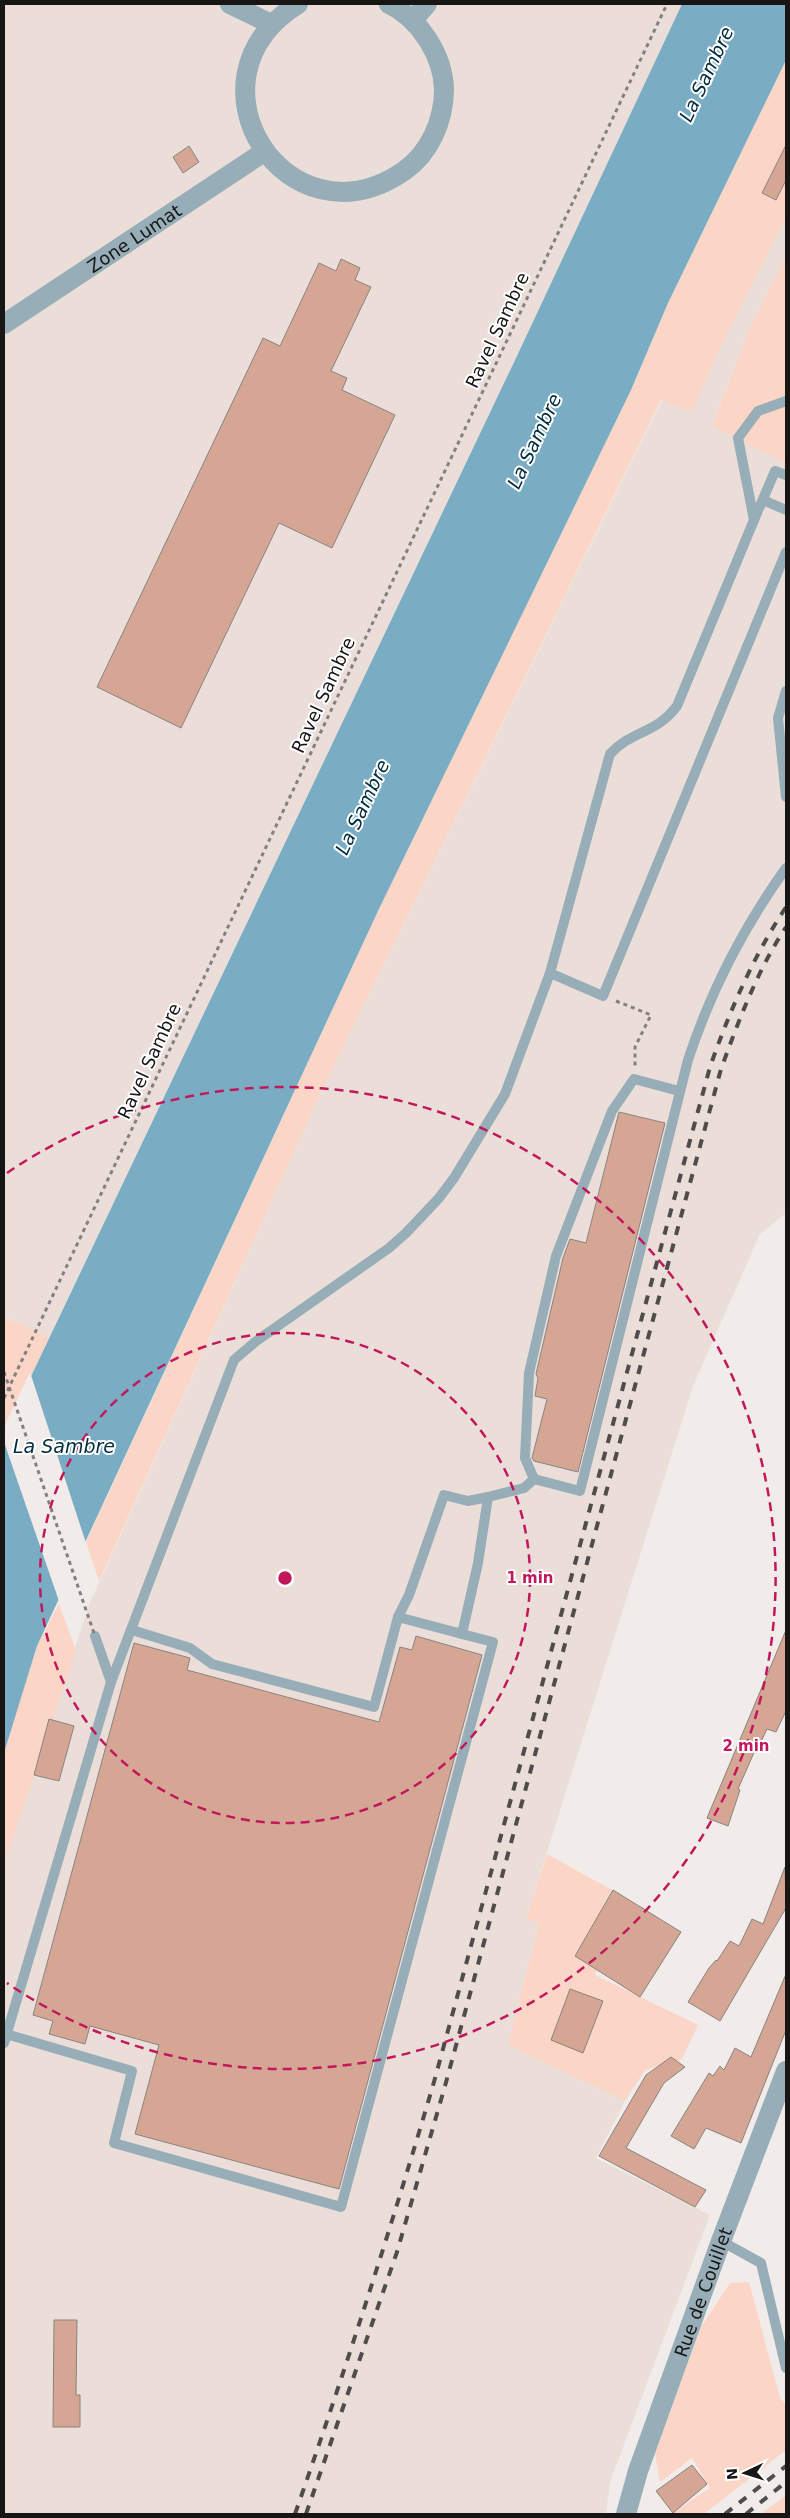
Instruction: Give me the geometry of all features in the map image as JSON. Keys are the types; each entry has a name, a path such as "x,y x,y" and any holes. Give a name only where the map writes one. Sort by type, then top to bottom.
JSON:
{"street":[{"path":"230,4 271,24"},
{"path":"298,4 271,24 252,54 246,73 244,101 251,129 264,152 279,169 302,183 330,192 363,191 387,183 413,165 430,143 441,118 444,88 433,48 413,20 388,4"},
{"path":"413,20 428,4"},
{"name":"Zone Lumat","path":"4,324 264,152"},
{"name":"Rue de Couillet","path":"626,2514 626,2508 638,2471 720,2241 786,2072"}],"lane":[{"path":"754,520 738,438 758,411 786,401"},
{"path":"398,1617 492,1642 341,2207 114,2143 132,2071 4,2041 111,1682 234,1360 254,1342 389,1248 412,1227 454,1178 506,1094 550,973 610,754 622,742 659,725 677,706 775,471 786,475"},
{"path":"763,500 786,510"},
{"path":"550,973 603,996 786,552"},
{"path":"786,691 778,718 786,797"},
{"path":"534,1479 580,1491 674,1123 679,1091 698,1028 722,973 747,925 786,868"},
{"path":"534,1479 525,1458 529,1373 556,1256 612,1111 634,1079 679,1091"},
{"path":"132,1630 190,1648 212,1664 374,1707 398,1617 409,1594 444,1494 468,1501 524,1488 534,1479"},
{"path":"462,1634 478,1563 488,1497"},
{"path":"95,1636 111,1682"},
{"path":"720,2241 762,2264 786,2368"}],"path":[{"name":"Ravel Sambre","path":"4,1398 666,4"},
{"path":"603,996 651,1015 635,1047 634,1079"},
{"path":"4,1372 95,1636"}],"shaded area":[{"path":"4,4 682,4 516,358 49,1338 25,1325 4,1318"},
{"path":"786,60 786,217 718,352 692,412 661,400 320,1094 99,1581 86,1542 378,911 631,390 668,303"},
{"path":"786,217 786,257 749,330 712,425 786,463 786,1213 760,1234 693,1386 526,1919 539,1922 508,2045 625,2101 596,2158 710,2215 610,2482 606,2514 4,2514 4,1864 89,1605 320,1094 662,400 692,412 718,352"},
{"path":"786,257 786,463 712,426 749,330"},
{"path":"4,1318 25,1325 49,1338 4,1433"},
{"path":"59,1604 76,1651 4,1864 4,1753 37,1646"},
{"path":"547,1854 612,1890 576,1956 597,1970 595,1975 698,2025 681,2060 645,2070 625,2101 508,2045 539,1923 526,1919"},
{"path":"749,2282 780,2398 786,2405 786,2450 704,2514 671,2514 710,2488 692,2458 660,2482 655,2454 701,2327 730,2283"},
{"path":"786,2495 786,2514 761,2514"}],"water":[{"name":"La Sambre","path":"682,4 786,4 786,60 668,303 631,390 378,911 37,1646 4,1753 4,1433 516,358"}],"pier":[{"path":"30,1372 87,1546 60,1604 4,1442 4,1427"}],"building":[{"path":"786,145 786,180 776,200 762,193"},
{"path":"189,146 199,162 183,173 173,157"},
{"path":"341,259 360,268 355,280 371,287 331,371 347,378 342,390 395,415 332,548 279,523 181,728 97,687 263,338 280,346 319,263 336,271"},
{"path":"619,1112 665,1123 578,1472 534,1461 532,1458 547,1399 535,1396 538,1378 536,1374 563,1258 570,1239 586,1243"},
{"path":"786,1630 786,1711 776,1732 767,1729 758,1748 756,1748 738,1789 740,1790 728,1826 707,1818"},
{"path":"416,1636 482,1655 339,2189 135,2134 159,2045 90,2026 85,2044 49,2034 53,2021 33,2015 134,1643 190,1658 187,1670 379,1722 400,1647 412,1650"},
{"path":"49,1719 74,1726 59,1781 34,1775"},
{"path":"785,1867 786,1908 720,2021 688,2002 709,1968 717,1961 730,1941 739,1946 752,1919 763,1924"},
{"path":"613,1890 681,1932 640,1997 575,1956"},
{"path":"786,1974 786,2030 741,2143 706,2128 694,2149 671,2136 709,2073 713,2076 720,2066 724,2070 735,2048 751,2057"},
{"path":"570,1989 603,2001 583,2053 551,2040"},
{"path":"671,2057 685,2067 664,2083 626,2148 706,2190 695,2207 599,2156 646,2075"},
{"path":"54,2320 77,2320 76,2395 80,2395 80,2427 53,2427"},
{"path":"692,2465 707,2484 673,2513 656,2491"}],"railway":[{"path":"295,2514 367,2299 434,2082 710,1067 743,984 763,945 786,907"},
{"path":"306,2514 397,2252 445,2086 721,1069 757,978 786,927"},
{"path":"725,2514 786,2466"},
{"path":"746,2514 786,2482"}]}
